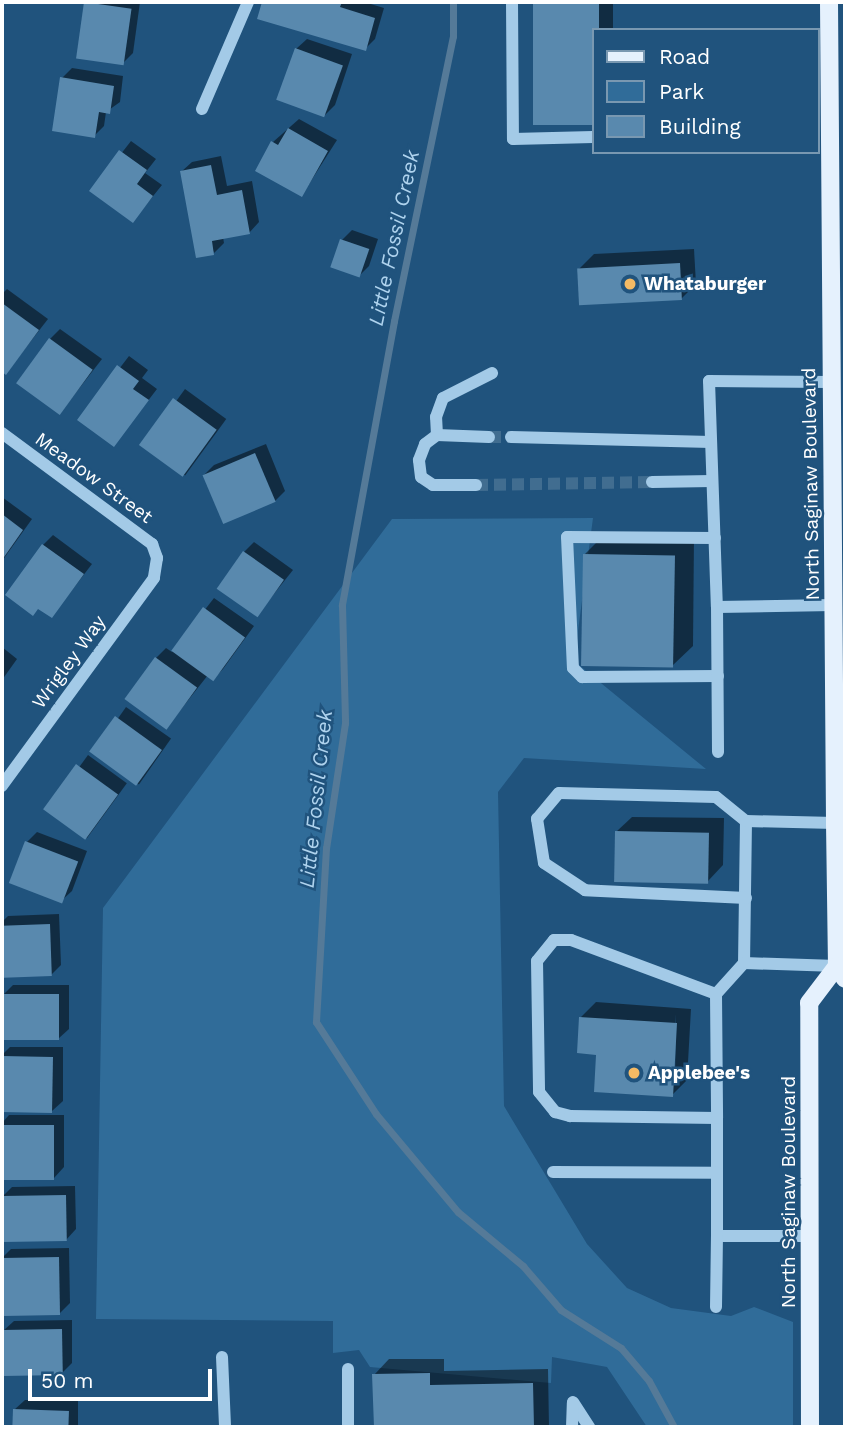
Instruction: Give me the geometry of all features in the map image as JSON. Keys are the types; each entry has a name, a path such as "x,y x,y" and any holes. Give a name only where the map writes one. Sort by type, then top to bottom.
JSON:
{"main road":[{"name":"North Saginaw Boulevard","path":"810,1427 809,1003 841,973 835,823 831,382 823,133 829,2"}],"street":[{"path":"202,109 248,2"},
{"path":"512,2 513,139 592,137"},
{"path":"437,435 436,417 443,398 492,373"},
{"path":"718,752 718,607 709,381 831,382"},
{"name":"Meadow Street","path":"2,433 152,544 157,558"},
{"path":"476,485 433,485 421,477 419,460 425,444 437,435 489,437"},
{"path":"511,437 711,442"},
{"path":"652,482 712,481"},
{"path":"715,538 567,537 573,668 582,677 718,676"},
{"name":"Wrigley Way","path":"2,786 154,578 157,558"},
{"path":"718,607 833,605"},
{"path":"746,898 585,890 544,863 537,819 559,793 716,797 746,821 835,823"},
{"path":"716,1307 716,994 744,963 746,821"},
{"path":"716,994 571,940 554,940 537,961 539,1092 545,1104 570,1116 717,1118"},
{"path":"744,963 841,973"},
{"path":"553,1172 717,1173"},
{"path":"717,1236 810,1236"},
{"path":"222,1357 225,1427"},
{"path":"348,1369 348,1427"},
{"path":"572,1427 573,1402 589,1427"}],"green space":[{"path":"593,518 574,661 706,769 524,758 498,792 504,1106 587,1244 627,1288 671,1308 731,1316 754,1307 793,1322 793,1427 647,1427 607,1367 552,1357 551,1383 370,1367 359,1350 333,1353 333,1321 96,1319 103,908 392,519"}],"building":[{"path":"84,2 132,9 124,65 76,58"},
{"path":"262,2 342,2 340,7 375,18 366,51 257,19"},
{"path":"533,2 599,2 599,28 592,28 592,125 533,125"},
{"path":"295,48 343,65 324,117 276,100"},
{"path":"60,77 114,86 110,114 99,112 95,138 52,131"},
{"path":"288,128 328,151 302,197 255,171 271,141 278,145"},
{"path":"119,150 147,170 137,184 153,196 133,223 89,191"},
{"path":"211,165 217,195 242,190 250,234 212,241 214,255 196,258 180,171"},
{"path":"340,239 369,249 360,277 330,267"},
{"name":"Whataburger","path":"680,263 682,300 579,305 577,268"},
{"path":"2,303 39,330 6,375 2,372"},
{"path":"49,338 93,370 60,415 16,383"},
{"path":"117,365 139,381 133,389 149,400 114,447 77,420"},
{"path":"173,398 217,430 183,477 139,445"},
{"path":"255,453 276,502 223,524 203,475"},
{"path":"2,514 23,530 2,560"},
{"path":"42,544 84,574 52,618 38,609 33,616 5,595"},
{"path":"243,551 284,580 258,617 217,589"},
{"path":"583,554 675,556 673,668 581,666"},
{"path":"203,607 245,638 213,681 171,651"},
{"path":"155,657 197,688 167,730 124,699"},
{"path":"115,716 162,750 136,786 89,752"},
{"path":"76,764 118,795 85,840 43,809"},
{"path":"615,831 709,833 708,884 614,882"},
{"path":"25,841 78,861 62,903 9,883"},
{"path":"50,924 52,976 4,978 2,926"},
{"path":"2,994 59,994 59,1040 2,1040"},
{"name":"Applebee's","path":"579,1017 677,1023 673,1097 594,1092 596,1055 577,1053"},
{"path":"2,1056 53,1057 52,1113 2,1112"},
{"path":"2,1125 54,1125 54,1180 2,1180"},
{"path":"66,1195 67,1241 3,1242 2,1196"},
{"path":"59,1257 60,1315 3,1316 2,1258"},
{"path":"62,1329 63,1375 3,1376 2,1330"},
{"path":"430,1373 430,1385 533,1383 534,1427 374,1427 372,1374"},
{"path":"13,1409 69,1411 68,1427 12,1427"}],"waterway":[{"name":"Little Fossil Creek","path":"453,2 453,36 394,321 342,605 345,723 326,848 316,1022 376,1114 458,1212 523,1266 561,1310 621,1348 649,1381 674,1427"}],"tunnel":[{"path":"489,437 511,437"},
{"path":"476,485 652,482"}],"place":[{"name":"Whataburger","path":"630,284"},
{"name":"Applebee's","path":"634,1073"}]}
